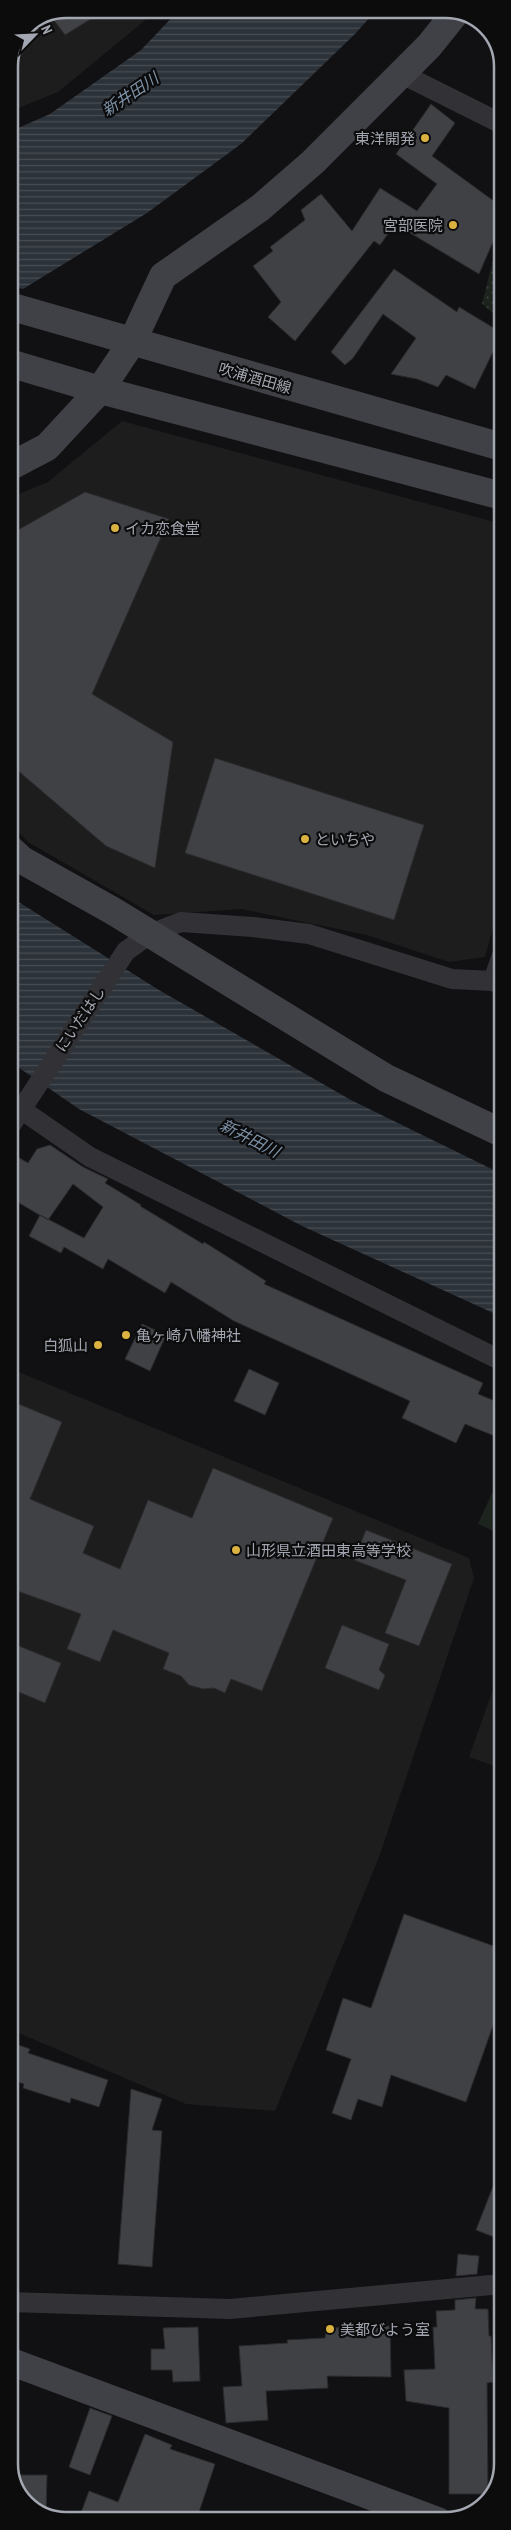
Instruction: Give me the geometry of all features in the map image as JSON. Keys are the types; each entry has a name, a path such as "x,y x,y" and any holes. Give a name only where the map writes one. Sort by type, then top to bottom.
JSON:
{"street":[{"path":"18,462 47,447 100,390 132,342 163,276 260,208 312,162 429,46 451,18"},
{"path":"400,73 494,120"},
{"name":"吹浦酒田線","path":"18,309 494,444"},
{"path":"18,366 100,390 494,494"},
{"path":"18,856 150,934 386,1078 494,1129"},
{"path":"150,934 180,922 253,927 309,934 452,979 494,983"},
{"name":"にいだはし","path":"18,1102 35,1087 126,951 150,934"},
{"path":"18,1107 90,1157 494,1357"},
{"path":"18,2302 230,2309 494,2285"},
{"path":"18,2364 414,2512"}],"shaded area":[{"path":"56,18 147,18 143,22 58,92 18,108 18,56 31,31"},
{"path":"494,257 494,314 482,304"},
{"path":"122,421 494,522 494,924 485,957 449,962 367,935 241,909 154,915 28,842 18,831 18,494 48,482"},
{"path":"18,1372 469,1558 474,1578 379,1857 275,2111 186,2104 18,2033"},
{"path":"494,1489 494,1531 478,1524"},
{"path":"494,1687 494,1766 469,1757"}],"water":[{"name":"新井田川","path":"171,18 369,18 241,144 147,213 23,289 18,288 18,128 50,114 141,50"},
{"name":"新井田川","path":"18,902 159,990 351,1100 494,1170 494,1313 302,1226 79,1109 18,1067"}],"building":[{"path":"92,18 65,35 53,19"},
{"path":"431,104 455,123 432,156 494,201 494,239 479,274 395,224 380,245 374,241 295,341 268,317 281,302 253,266 273,251 270,247 305,220 301,210 321,194 352,231 380,188 417,211 437,184 396,154"},
{"path":"394,269 457,312 459,307 494,328 494,350 475,389 446,375 438,387 417,379 391,374 416,338 383,314 353,358 345,365 331,352"},
{"path":"85,492 169,519 92,694 173,742 155,868 106,846 18,771 18,530"},
{"name":"といちや","path":"215,758 424,825 394,920 185,853"},
{"path":"50,1145 83,1167 108,1179 105,1183 140,1206 203,1244 204,1242 266,1281 264,1284 483,1383 478,1394 494,1401 494,1436 465,1424 456,1443 402,1418 410,1401 234,1321 171,1282 165,1293 108,1259 103,1269 64,1247 61,1253 29,1236 40,1215 18,1202 18,1157 28,1163 37,1149","holes":["73,1184 103,1207 84,1238 48,1219"]},
{"path":"142,1324 166,1335 150,1371 125,1359"},
{"path":"249,1369 279,1383 265,1415 234,1401"},
{"name":"山形県立酒田東高等学校","path":"18,1404 62,1422 30,1499 94,1526 83,1553 120,1569 148,1500 192,1518 213,1468 333,1518 262,1691 231,1679 225,1693 214,1688 203,1689 189,1685 181,1676 163,1669 169,1653 113,1630 100,1662 67,1649 81,1614 18,1591"},
{"path":"366,1530 452,1564 419,1646 385,1633 406,1580 354,1560"},
{"path":"342,1625 389,1644 379,1670 385,1675 379,1690 325,1668"},
{"path":"18,1646 61,1663 45,1703 18,1692"},
{"path":"404,1914 494,1946 494,2023 466,2102 391,2075 382,2107 358,2099 351,2120 332,2113 351,2059 326,2050 343,1998 371,2008"},
{"path":"18,2045 30,2049 28,2053 108,2080 99,2107 71,2098 70,2103 23,2088 24,2084 18,2082"},
{"path":"131,2089 162,2099 152,2130 162,2131 152,2267 118,2264"},
{"path":"494,2184 494,2237 476,2230"},
{"path":"458,2254 479,2256 477,2274 456,2276"},
{"path":"476,2298 475,2309 488,2309 493,2382 487,2383 488,2486 483,2494 449,2494 449,2408 406,2401 404,2370 435,2369 433,2327 437,2327 436,2311 455,2310 455,2300"},
{"path":"390,2326 391,2377 327,2376 328,2388 266,2391 268,2420 226,2423 223,2387 242,2386 239,2346 288,2343 287,2340 325,2338 327,2328"},
{"path":"198,2327 200,2381 173,2382 172,2370 151,2370 151,2349 165,2349 163,2328"},
{"path":"90,2408 112,2416 90,2475 69,2467"},
{"path":"145,2434 172,2445 170,2449 215,2464 199,2512 81,2512 89,2491 118,2502"},
{"path":"19,2475 47,2475 46,2509 31,2499 22,2486"}],"place":[{"name":"東洋開発","path":"425,138"},
{"name":"宮部医院","path":"453,225"},
{"name":"イカ恋食堂","path":"115,528"},
{"name":"といちや","path":"305,839"},
{"name":"亀ヶ崎八幡神社","path":"126,1335"},
{"name":"白狐山","path":"98,1345"},
{"name":"山形県立酒田東高等学校","path":"236,1550"},
{"name":"美都びよう室","path":"330,2329"}]}
